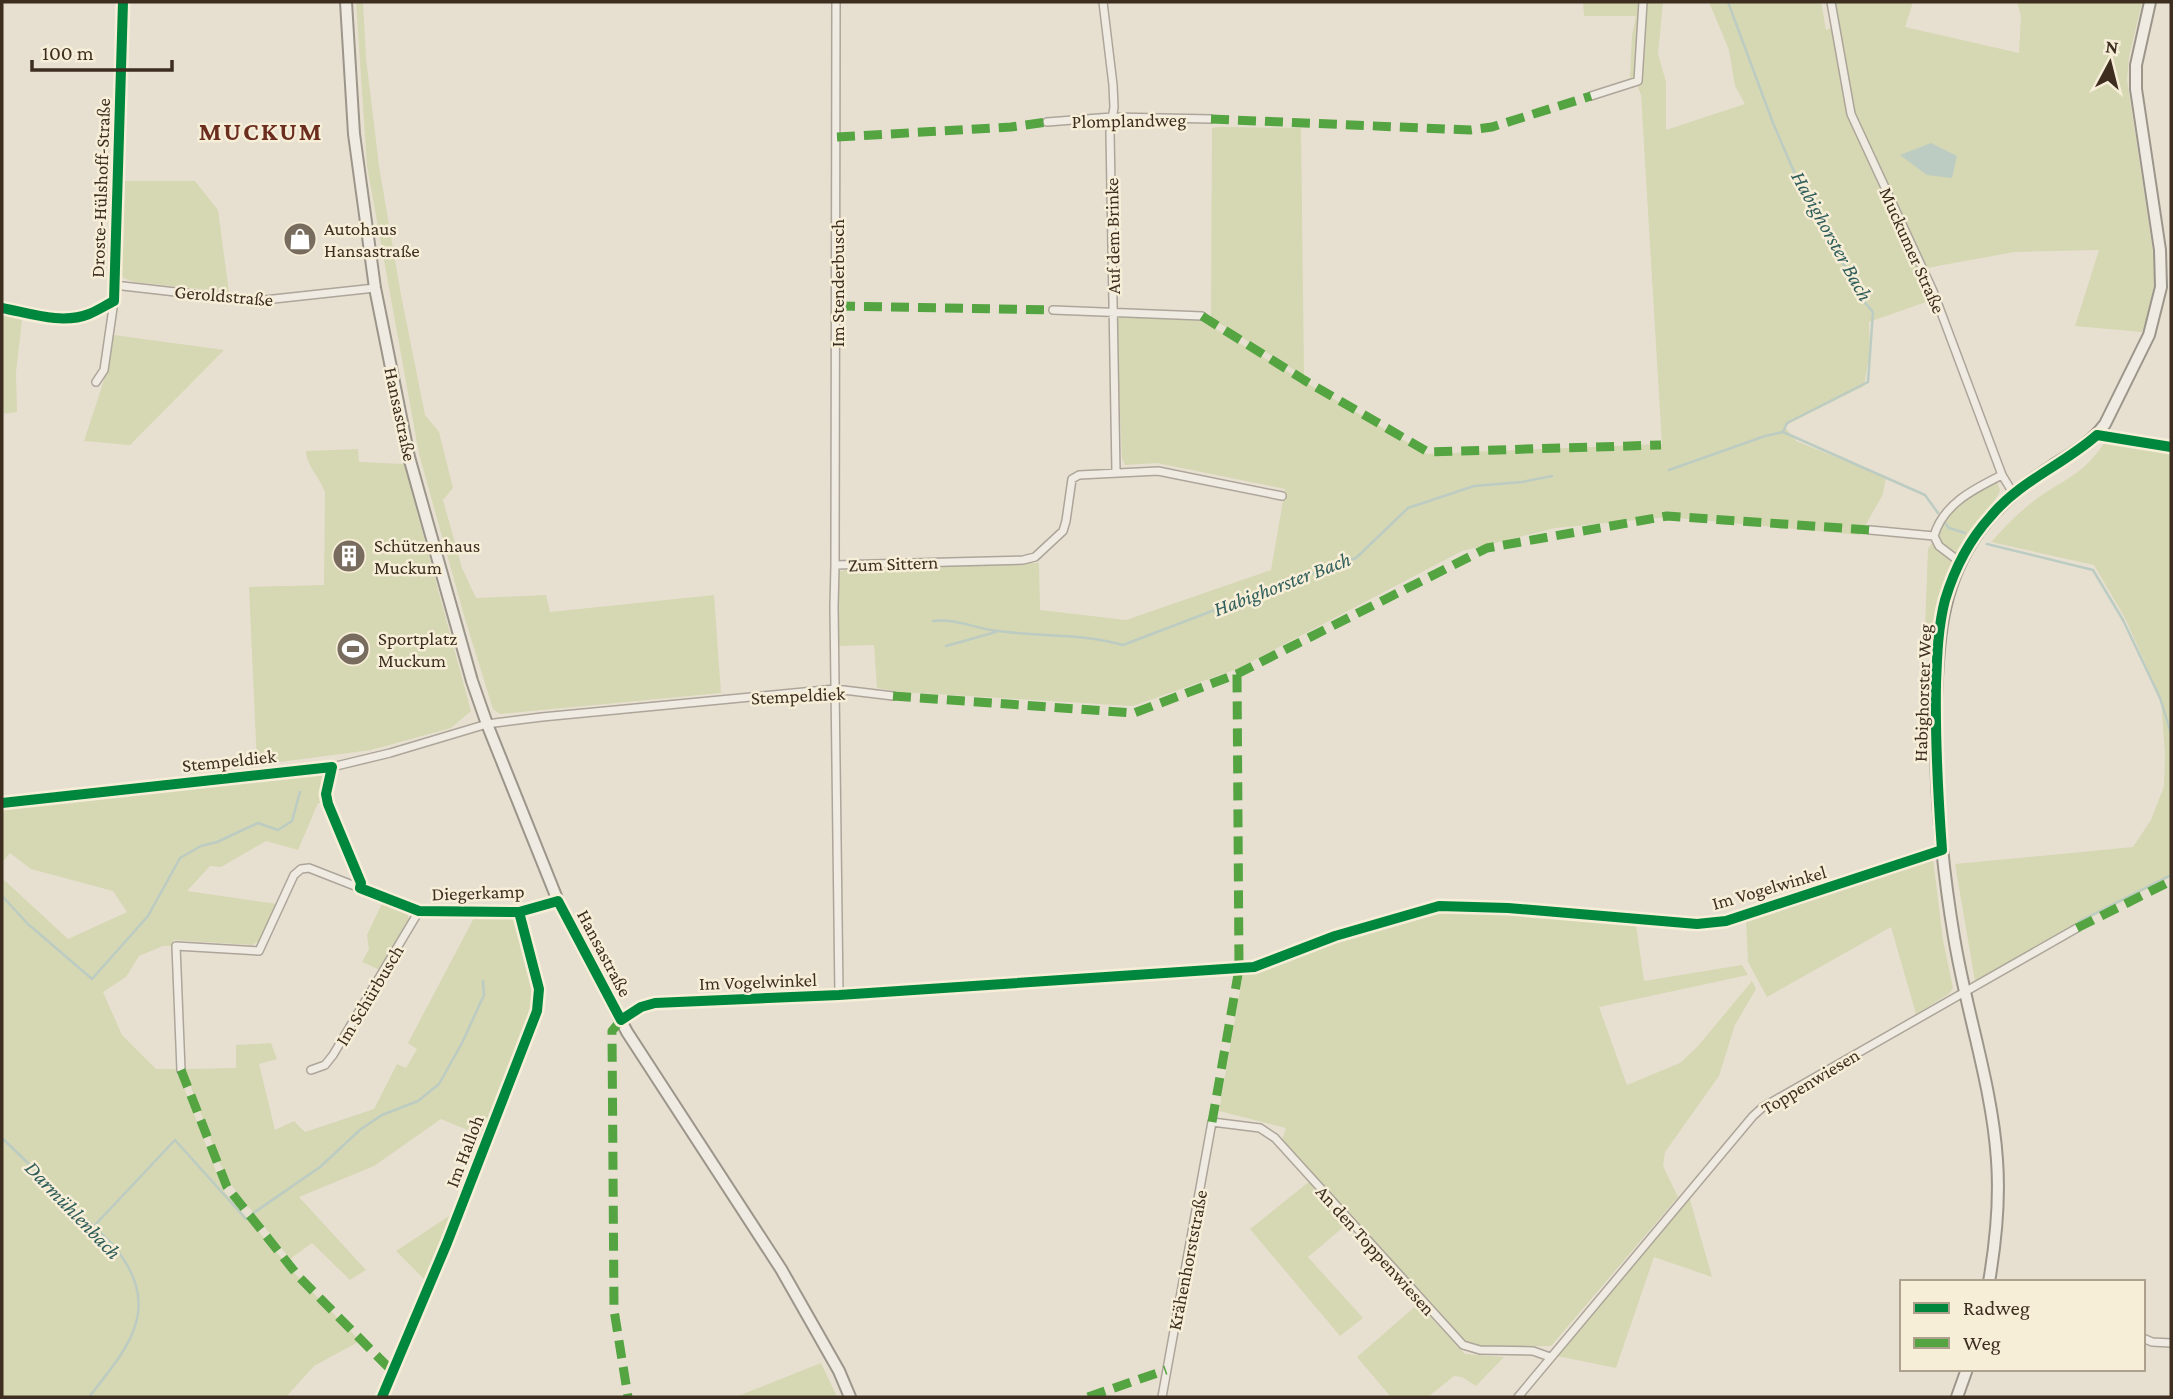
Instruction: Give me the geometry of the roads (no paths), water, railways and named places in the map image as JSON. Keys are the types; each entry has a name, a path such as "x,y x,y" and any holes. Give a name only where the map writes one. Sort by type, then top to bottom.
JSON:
{"main road":[{"name":"Hansastraße","path":"346,2 354,135 375,288 409,457 472,681 487,724 558,901 621,1020 788,1281 839,1370 850,1397"},
{"name":"Habighorster Weg","path":"1992,1280 1998,1209 1997,1160 1992,1116 1954,936 1942,850 1936,748 1940,622 1945,600 1960,562 1990,516 2013,493 2083,448 2097,435 2149,335 2161,287 2160,250 2136,89 2136,65 2150,2"},
{"path":"1957,1397 1966,1371"}],"street":[{"name":"Droste-Hülshoff-Straße","path":"96,382 104,370 114,301 123,2"},
{"name":"Im Stenderbusch","path":"835,565 836,2"},
{"name":"Auf dem Brinke","path":"1102,2 1112,85 1110,132 1116,472"},
{"path":"1591,96 1638,81 1643,2"},
{"name":"Muckumer Straße","path":"1831,2 1851,114 1933,291 2002,475 2013,493"},
{"name":"Plomplandweg","path":"1047,122 1112,117 1211,119"},
{"name":"Geroldstraße","path":"114,285 255,301 375,288"},
{"name":"Droste-Hülshoff-Straße","path":"2,308 52,318 75,318 114,301"},
{"path":"1053,310 1202,316"},
{"path":"2097,435 2171,447"},
{"name":"Zum Sittern","path":"839,995 835,565 1023,560 1035,557 1063,531 1072,479 1079,475 1158,471 1282,496"},
{"path":"1960,562 1939,546 1934,536 1942,515 1968,493 2002,475"},
{"path":"1870,530 1934,536"},
{"name":"Stempeldiek","path":"2,803 332,767 487,724 542,717 835,689 893,696"},
{"path":"332,767 326,794 328,804 361,883 360,888"},
{"name":"Im Vogelwinkel","path":"1601,915 1697,924 1726,921 1942,850"},
{"name":"Diegerkamp","path":"181,1070 176,946 259,951 294,875 301,869 309,868 419,912 519,912 558,901"},
{"name":"Im Schürbusch","path":"311,1070 325,1065 333,1055 419,912"},
{"name":"Im Halloh","path":"382,1397 447,1243 537,1011 539,989 519,912"},
{"name":"Toppenwiesen","path":"1518,1397 1763,1107 2077,928"},
{"name":"Im Vogelwinkel","path":"621,1020 641,1007 655,1003 902,990"},
{"name":"An den Toppenwiesen","path":"1212,1122 1261,1128 1275,1138 1463,1345 1480,1350 1533,1351 1550,1357"},
{"name":"Krähenhorststraße","path":"1162,1397 1212,1122"},
{"path":"2145,1339 2171,1343"}],"waterway":[{"name":"Habighorster Bach","path":"1728,2 1773,123 1802,190 1873,312 1868,382 1787,423 1783,432 1925,495 1938,513"},
{"name":"Habighorster Bach","path":"1669,470 1783,432"},
{"name":"Habighorster Bach","path":"933,621 950,621 990,630 1076,637 1123,645 1356,558 1408,508 1474,486 1522,482 1552,476"},
{"name":"Habighorster Bach","path":"1943,520 1949,528 1965,533"},
{"name":"Habighorster Bach","path":"1987,544 2093,570 2123,620 2160,698 2171,733"},
{"name":"Habighorster Bach","path":"946,646 996,632"},
{"path":"2,896 28,924 92,979 148,916 180,858 201,846 217,842 258,823 278,830 292,821 300,792"},
{"path":"2078,922 2171,875"},
{"path":"252,1214 320,1167 361,1129 382,1115 418,1101 439,1084 484,995 483,981"},
{"name":"Darmühlenbach","path":"2,1138 113,1245 128,1267 137,1288 139,1307 136,1325 117,1360 89,1397"},
{"path":"94,1226 175,1140 246,1219"}],"place":[{"name":"Autohaus Hansastraße","path":"300,239"},
{"name":"Schützenhaus Muckum","path":"349,556"},
{"name":"Sportplatz Muckum","path":"353,649"}],"district":[{"name":"MUCKUM","path":"261,131"}]}
